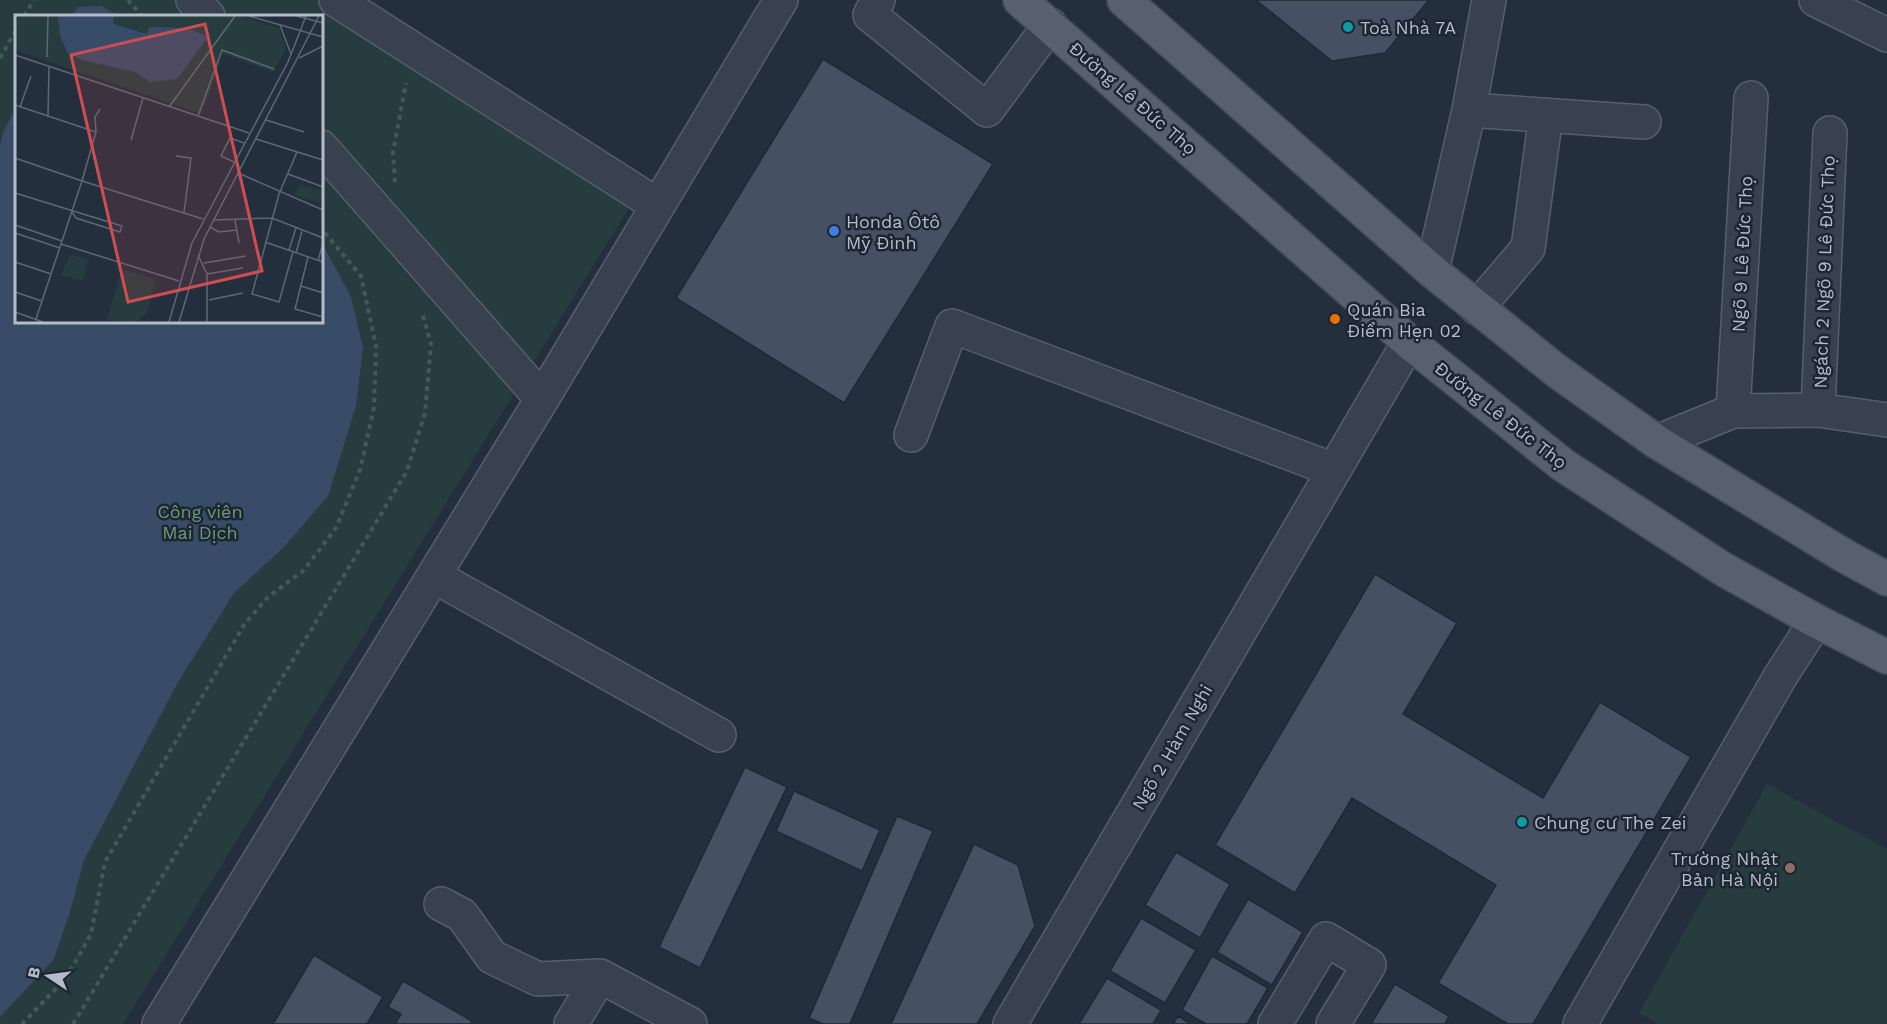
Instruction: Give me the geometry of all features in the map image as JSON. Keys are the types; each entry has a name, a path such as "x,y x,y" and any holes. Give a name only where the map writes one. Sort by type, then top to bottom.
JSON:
{"main road":[{"name":"Đường Lê Đức Thọ","path":"1020,0 1409,342 1563,465 1723,569 1816,621 1887,657"},
{"path":"1135,4 1432,271 1558,372 1657,441 1843,555 1887,579"}],"street":[{"path":"193,0 207,15"},
{"path":"336,0 657,205"},
{"path":"159,1024 542,399 781,0"},
{"path":"878,0 870,15 987,110 1050,25"},
{"path":"1432,271 1469,110 1489,0"},
{"path":"1816,0 1887,35"},
{"name":"Ngõ 9 Lê Đức Thọ","path":"1733,411 1751,98"},
{"path":"1469,110 1644,122"},
{"path":"1477,308 1528,248 1546,115"},
{"name":"Ngách 2 Ngõ 9 Lê Đức Thọ","path":"1818,410 1830,133"},
{"path":"322,148 542,399"},
{"path":"911,435 952,326 1334,470"},
{"name":"Ngõ 2 Hàm Nghi","path":"1010,1024 1409,342"},
{"path":"1657,441 1733,411 1818,410 1887,420"},
{"path":"434,576 719,735"},
{"path":"1580,1024 1780,676 1816,621"},
{"path":"441,904 462,915 492,957 538,979 600,976 690,1024"},
{"path":"1275,1024 1326,939 1369,965 1334,1024"},
{"path":"571,1024 600,976"}],"path":[{"path":"25,15 34,0"},
{"path":"128,0 141,15"},
{"path":"0,57 15,32"},
{"path":"396,184 393,153 413,49"},
{"path":"22,1024 67,976 91,934 105,862 244,625 267,598 304,570 336,528 360,470 374,407 376,346 361,276 322,229"},
{"path":"73,1024 406,471 425,413 431,344 418,301"}],"green space":[{"name":"Công viên Mai Dịch","path":"0,0 363,0 647,179 123,1024 0,1024"},
{"name":"Trường Nhật Bản Hà Nội","path":"1767,784 1887,849 1887,1024 1659,1024 1639,1013"}],"water":[{"path":"102,6 117,15 73,15 78,7"},
{"path":"15,109 15,322 322,322 322,243 351,297 363,348 356,406 328,496 284,547 234,593 178,682 84,860 54,959 0,1017 0,146 3,133"}],"building":[{"name":"Toà Nhà 7A","path":"1256,0 1429,0 1385,53 1332,61"},
{"name":"Honda Ôtô Mỹ Đình","path":"823,59 993,164 844,403 676,298"},
{"name":"Chung cư The Zei","path":"1375,574 1457,623 1403,714 1543,798 1600,702 1691,757 1533,1024 1508,1024 1438,983 1496,885 1352,798 1295,893 1215,845"},
{"path":"745,767 787,787 700,968 659,947"},
{"path":"794,791 880,830 862,871 776,831"},
{"path":"897,816 933,831 850,1024 823,1024 809,1018"},
{"path":"974,844 1018,865 1035,926 977,1024 891,1024"},
{"path":"1176,852 1230,884 1200,938 1145,905"},
{"path":"1248,899 1303,932 1272,985 1217,952"},
{"path":"1141,918 1196,950 1165,1003 1110,971"},
{"path":"314,955 383,997 367,1024 273,1024"},
{"path":"1212,956 1268,988 1247,1024 1206,1024 1182,1010"},
{"path":"1107,978 1161,1010 1153,1024 1079,1024"},
{"path":"403,981 472,1021 471,1024 395,1024 401,1014 388,1007"},
{"path":"1395,984 1449,1016 1445,1024 1371,1024"},
{"path":"1178,1016 1191,1024 1173,1024"}],"place":[{"name":"Toà Nhà 7A","path":"1348,27"},
{"name":"Honda Ôtô Mỹ Đình","path":"834,231"},
{"name":"Quán Bia Điểm Hẹn 02","path":"1335,319"},
{"name":"Chung cư The Zei","path":"1522,822"},
{"name":"Trường Nhật Bản Hà Nội","path":"1790,868"}]}
